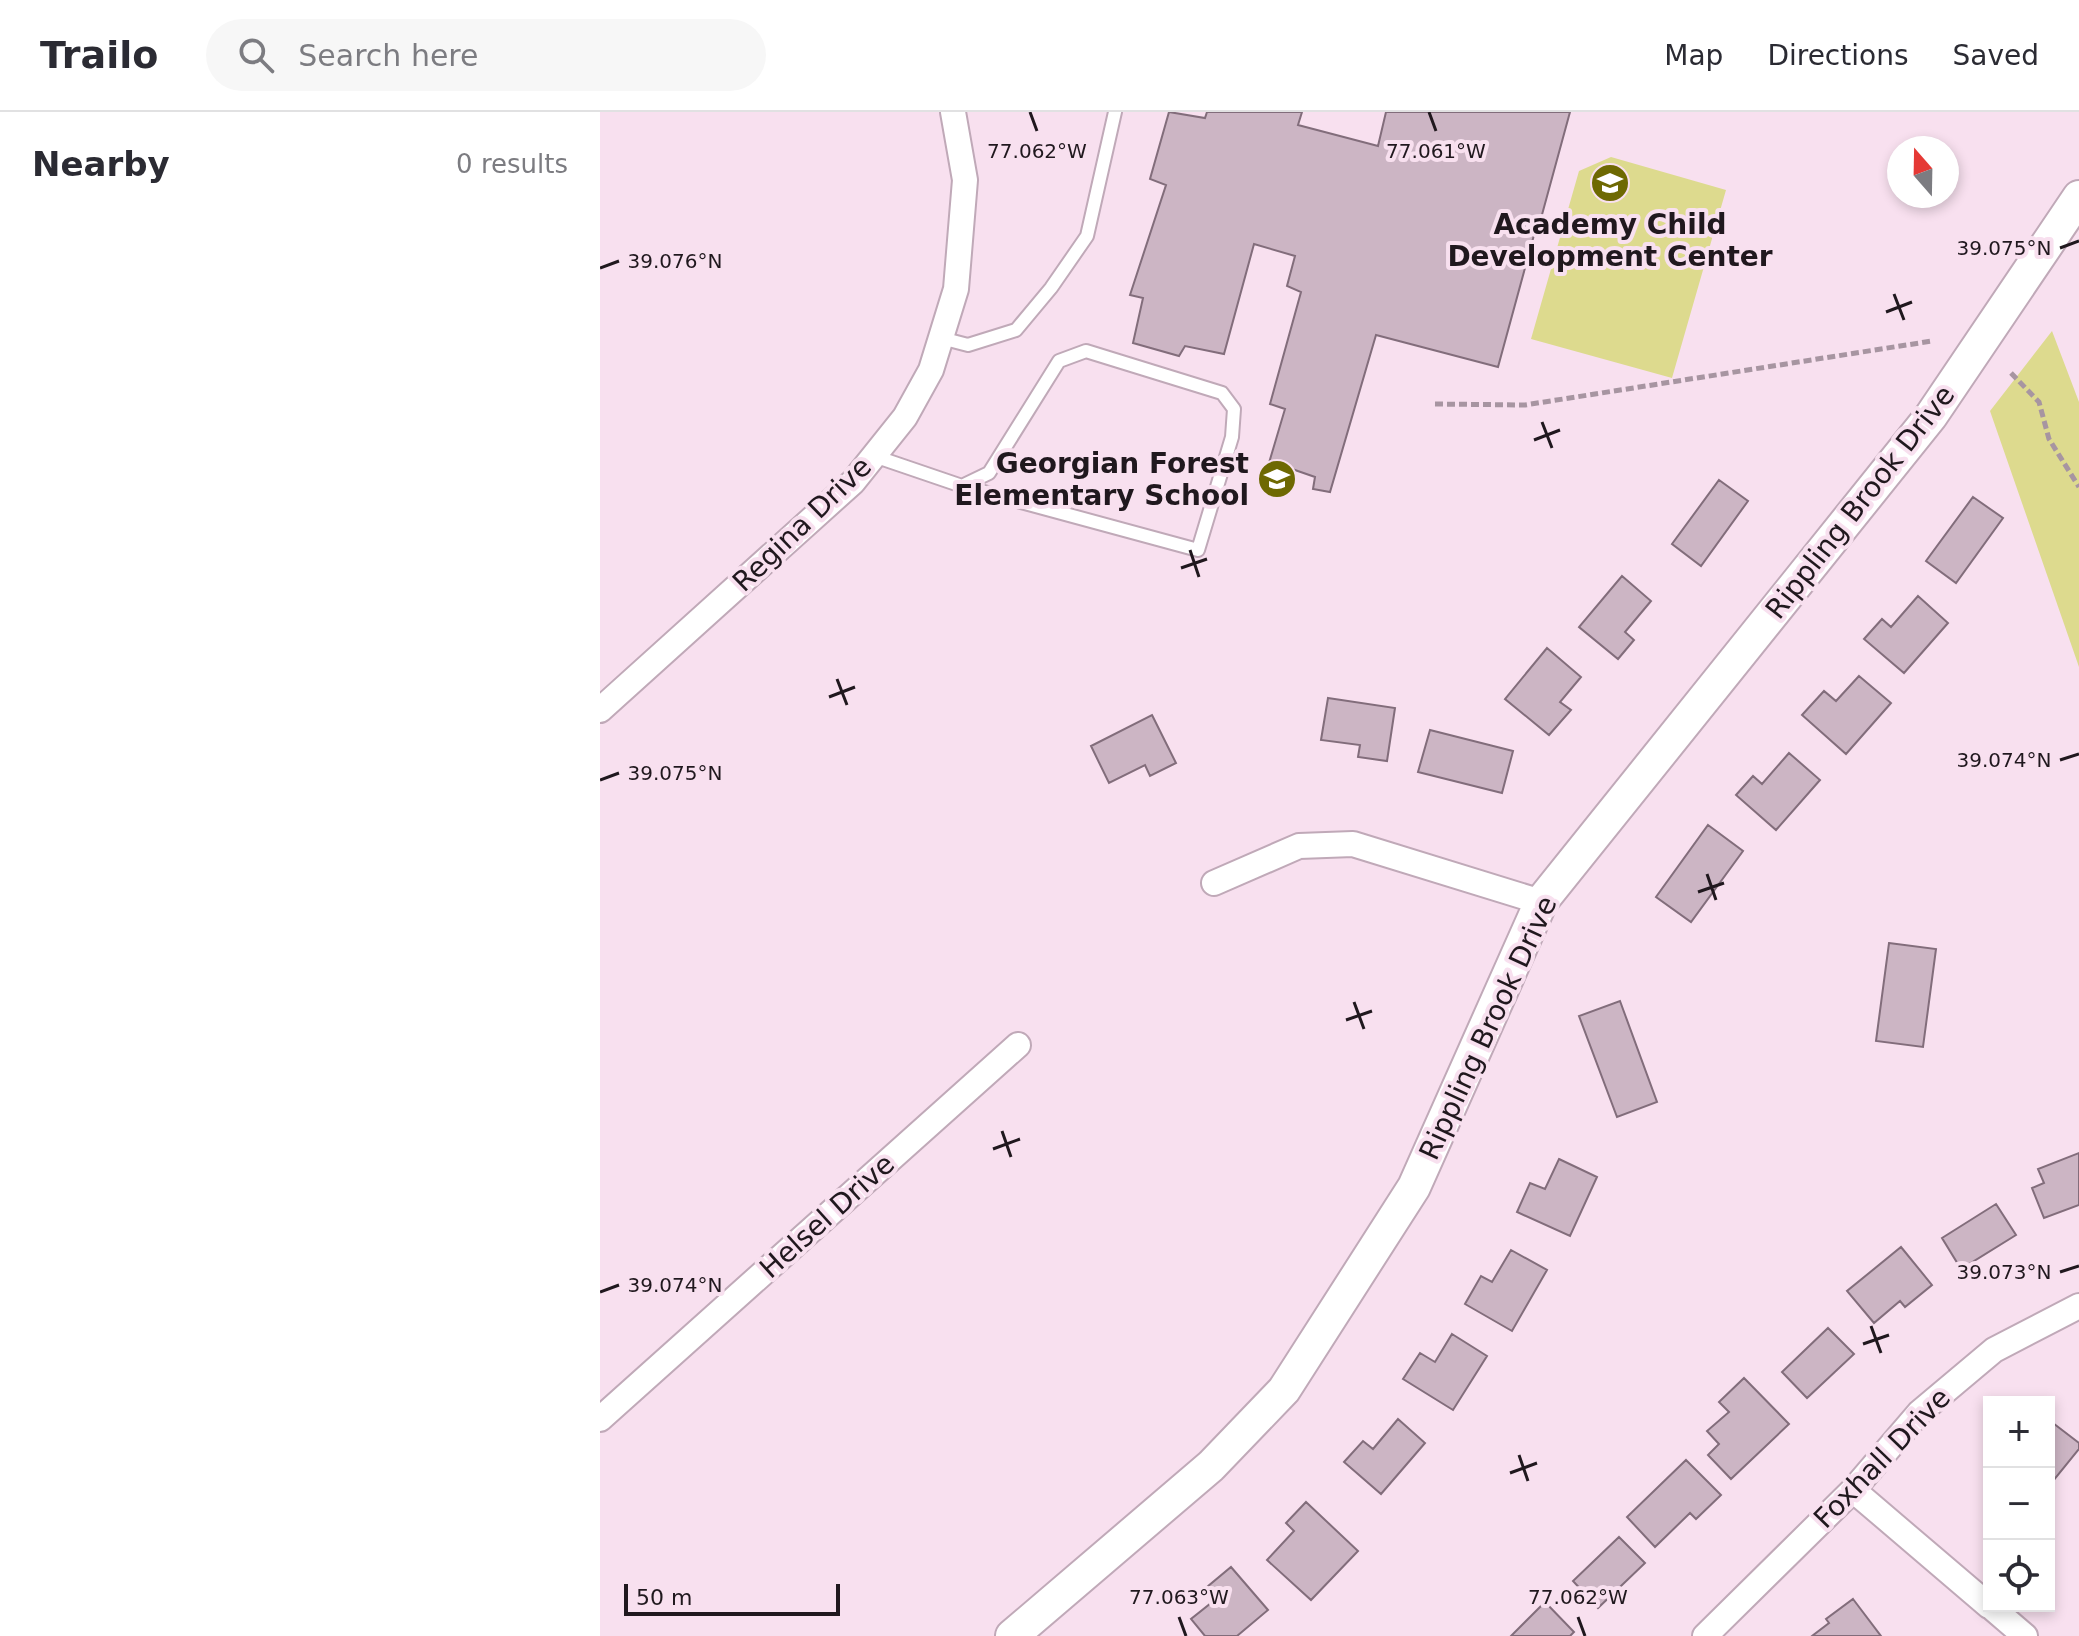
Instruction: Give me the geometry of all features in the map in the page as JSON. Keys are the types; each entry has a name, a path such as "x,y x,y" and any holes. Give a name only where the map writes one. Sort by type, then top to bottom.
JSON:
{"street":[{"name":"Regina Drive","path":"600,710 853,482 905,417 931,370 956,289 965,180 953,112"},
{"name":"Rippling Brook Drive","path":"1012,1636 1211,1466 1284,1390 1414,1187 1541,902 1931,416 2079,197"},
{"path":"1214,883 1299,846 1353,844 1541,902"},
{"name":"Helsel Drive","path":"600,1419 1018,1045"},
{"name":"Foxhall Drive","path":"1705,1636 1853,1490 1919,1413 1994,1350 2079,1306"},
{"path":"1853,1490 1983,1601"},
{"path":"1996,1612 2025,1636"}],"lane":[{"path":"941,338 968,345 1016,330 1051,288 1087,236 1115,112"},
{"path":"874,456 962,486 1198,550 1232,437 1234,409 1222,393 1086,351 1059,361 989,473 962,486"}],"path":[{"path":"1435,404 1525,405 1932,341"},
{"path":"2011,373 2039,402 2049,439 2079,487"}],"shaded area":[{"path":"1611,157 1726,190 1672,378 1531,339 1579,171"},
{"path":"2052,331 2079,402 2079,667 1990,411"}],"building":[{"path":"1169,112 1205,118 1207,112 1302,112 1298,125 1378,146 1386,112 1570,112 1540,222 1526,222 1523,233 1534,235 1498,367 1376,335 1330,492 1313,489 1315,477 1292,469 1287,476 1266,473 1285,409 1270,404 1301,292 1287,286 1295,256 1254,244 1224,354 1185,346 1179,356 1133,343 1143,298 1130,295 1166,185 1150,179"},
{"path":"1719,480 1748,501 1701,566 1672,544"},
{"path":"1973,497 2003,518 1956,583 1926,561"},
{"path":"1622,576 1651,601 1625,632 1634,640 1618,659 1579,627"},
{"path":"1918,596 1948,623 1904,673 1864,639 1882,619 1891,627"},
{"path":"1547,648 1581,677 1560,702 1571,710 1549,735 1505,699"},
{"path":"1859,676 1891,703 1846,754 1802,715 1824,691 1836,701"},
{"path":"1328,698 1395,708 1387,761 1358,757 1360,745 1321,740"},
{"path":"1152,715 1176,763 1150,776 1145,765 1109,783 1091,746"},
{"path":"1430,730 1513,751 1502,793 1418,772"},
{"path":"1789,753 1820,780 1776,830 1736,795 1753,776 1762,784"},
{"path":"1708,825 1743,851 1691,922 1656,897"},
{"path":"1889,943 1936,949 1923,1047 1876,1041"},
{"path":"1620,1001 1657,1102 1617,1117 1579,1016"},
{"path":"2079,1153 2079,1205 2044,1218 2032,1188 2044,1183 2038,1169"},
{"path":"1559,1159 1597,1177 1570,1236 1517,1212 1530,1183 1545,1189"},
{"path":"1996,1204 2016,1235 1961,1269 1942,1238"},
{"path":"1901,1247 1932,1285 1905,1307 1900,1301 1874,1323 1847,1291"},
{"path":"1511,1250 1547,1270 1512,1331 1465,1304 1481,1276 1492,1282"},
{"path":"1828,1328 1854,1354 1807,1398 1782,1372"},
{"path":"1452,1334 1487,1356 1453,1410 1403,1379 1420,1353 1435,1362"},
{"path":"1744,1378 1789,1424 1731,1479 1708,1455 1719,1444 1707,1431 1729,1412 1719,1402"},
{"path":"1398,1419 1425,1443 1381,1494 1344,1462 1363,1441 1373,1449"},
{"path":"2055,1425 2079,1443 2079,1449 2055,1479"},
{"path":"1686,1460 1721,1495 1696,1519 1690,1513 1655,1547 1627,1517"},
{"path":"1306,1502 1358,1551 1311,1600 1267,1560 1294,1531 1286,1523"},
{"path":"1619,1537 1645,1563 1598,1608 1573,1581"},
{"path":"1231,1567 1268,1610 1237,1636 1205,1636 1191,1619 1216,1599 1207,1587"},
{"path":"1853,1599 1881,1636 1812,1636 1829,1623 1826,1619"},
{"path":"1545,1602 1574,1632 1570,1636 1511,1636"}],"place":[{"name":"Academy Child Development Center","path":"1610,183"},
{"name":"Georgian Forest Elementary School","path":"1277,479"}]}
